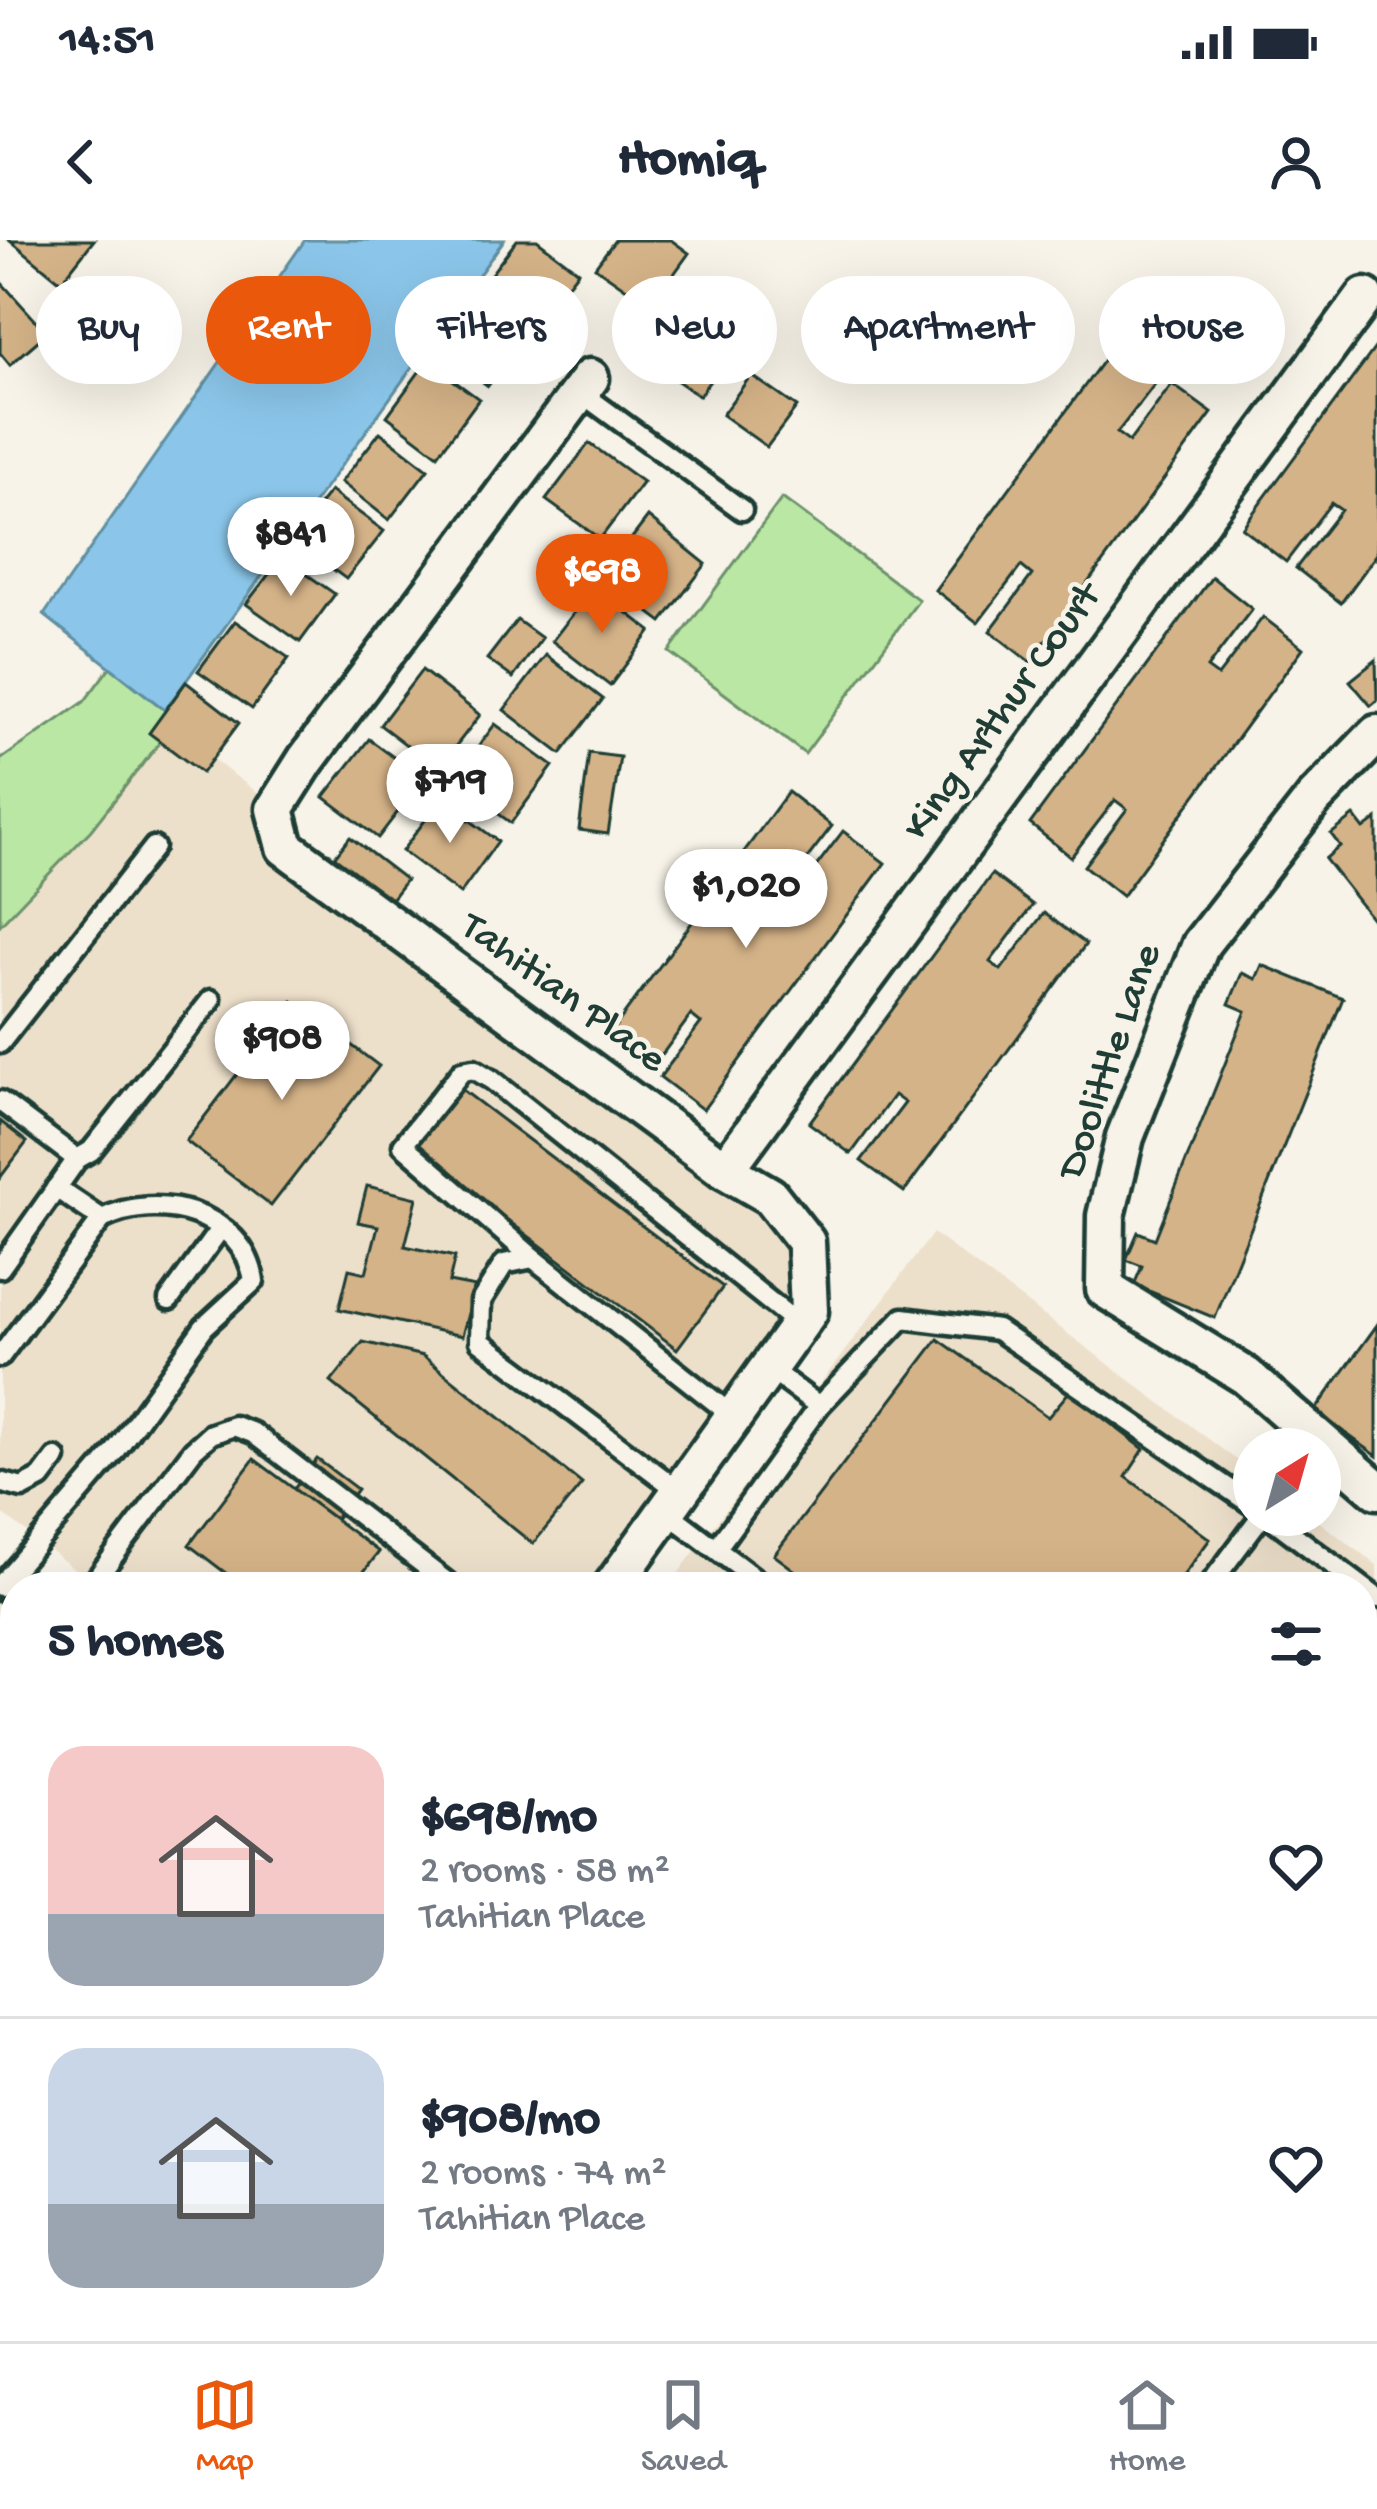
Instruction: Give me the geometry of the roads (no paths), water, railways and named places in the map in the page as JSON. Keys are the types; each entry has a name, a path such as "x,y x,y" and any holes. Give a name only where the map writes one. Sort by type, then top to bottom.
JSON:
{"street":[{"name":"King Arthur Court","path":"725,1171 1365,297"},
{"name":"Tahitian Place","path":"585,385 305,760 275,809 285,847 725,1171"},
{"name":"Doolittle Lane","path":"1377,734 1314,799 1201,944 1125,1137 1106,1216 1106,1289 1246,1376 1377,1490"},
{"path":"623,1572 809,1311 806,1242 770,1196 725,1171"}],"lane":[{"path":"585,385 742,509"},
{"path":"0,1043 154,847"},
{"path":"0,1268 76,1160 92,1151 211,1000"},
{"path":"733,1416 533,1258 403,1145 462,1071 474,1069 799,1324"},
{"path":"0,1101 76,1160"},
{"path":"56,1188 102,1219"},
{"path":"0,1357 102,1219 128,1206 189,1208 242,1247 254,1281 205,1327 114,1453 12,1572"},
{"path":"169,1300 220,1229"},
{"path":"533,1258 504,1264 482,1301 480,1341 675,1504 716,1549 745,1572"},
{"path":"716,1549 819,1406 903,1318 997,1330 1233,1492"},
{"path":"767,1368 819,1406"},
{"path":"101,1572 194,1450 211,1434 234,1426 253,1433 434,1572"},
{"path":"0,1482 22,1487 40,1478 56,1458"},
{"path":"1220,1572 1248,1536"},
{"path":"1293,1536 1342,1572"}],"water":[{"path":"305,240 504,240 478,276 395,276 395,384 400,384 165,710 44,615 206,382 371,384 371,276 280,276"}]}
